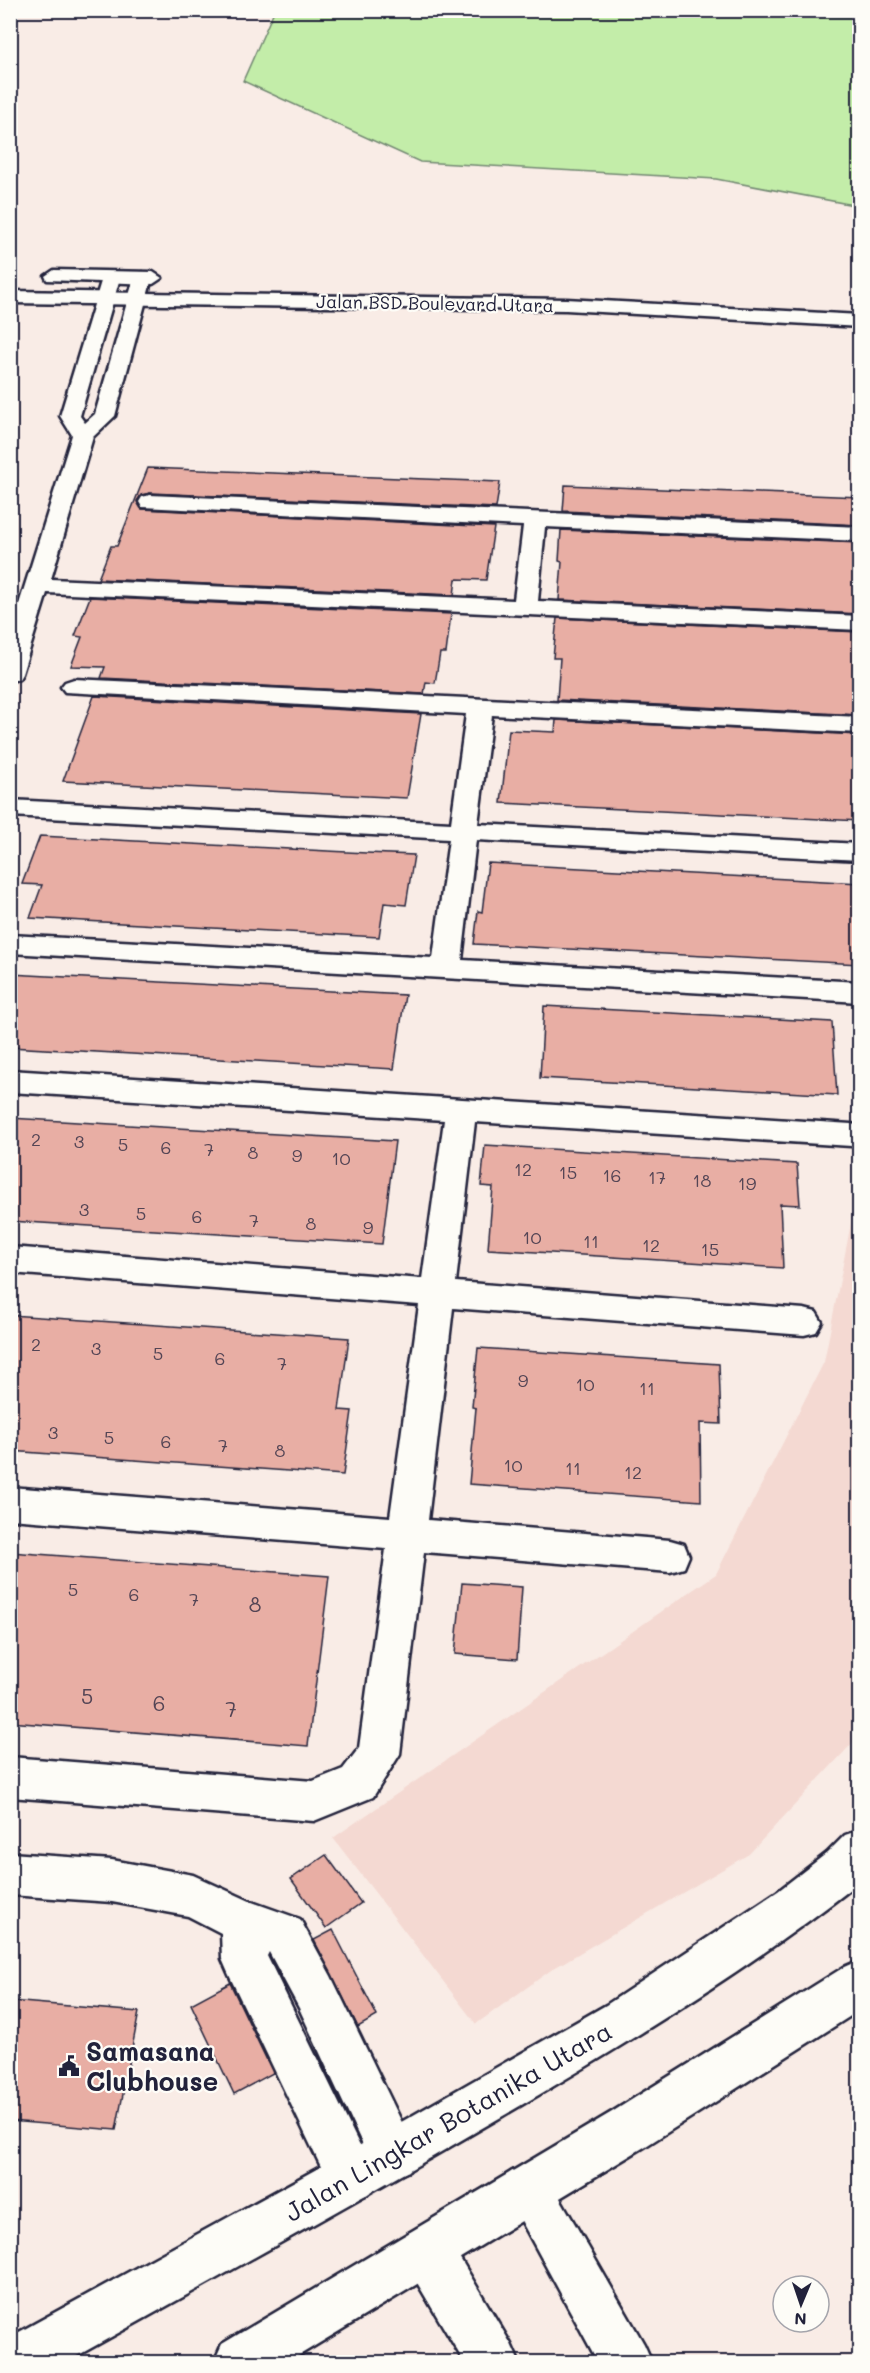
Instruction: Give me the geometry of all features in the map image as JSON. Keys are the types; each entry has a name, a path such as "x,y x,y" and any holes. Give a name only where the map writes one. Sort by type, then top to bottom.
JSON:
{"street":[{"path":"33,276 166,278"},
{"path":"83,435 70,416 111,278"},
{"path":"10,674 83,435 105,416 143,278"},
{"name":"Jalan BSD Boulevard Utara","path":"10,297 105,301 548,304 860,321"},
{"path":"79,386 113,386"},
{"path":"150,502 860,534"},
{"path":"525,608 535,519"},
{"path":"36,585 860,623"},
{"path":"74,687 860,725"},
{"path":"446,968 480,706"},
{"path":"10,808 860,852"},
{"path":"10,944 860,992"},
{"path":"10,1081 850,1135"},
{"path":"10,1777 314,1801 358,1783 379,1754 405,1535 461,1110"},
{"path":"10,1260 804,1322"},
{"path":"10,1503 670,1556"},
{"name":"Jalan Lingkar Botanika Utara","path":"16,2362 392,2154 622,2021 794,1906 843,1868 860,1850"},
{"path":"10,1874 112,1881 194,1896 243,1921 284,1935 315,1992 392,2154"},
{"path":"243,1921 245,1959 351,2177"},
{"path":"240,2362 427,2251 788,2030 860,1983"},
{"path":"528,2189 626,2362"},
{"path":"427,2251 493,2362"}],"shaded area":[{"path":"859,1182 859,1736 749,1854 554,1968 476,2024 333,1838 716,1574 824,1362"}],"green space":[{"path":"274,11 859,11 859,206 716,179 420,162 243,81"}],"building":[{"path":"148,468 500,482 496,508 150,493 141,495 137,501 142,509 494,527 486,580 456,579 454,595 98,579 111,546 117,546"},
{"path":"565,485 860,497 860,525 563,511"},
{"path":"561,530 860,543 860,614 559,600 562,562 559,561"},
{"path":"90,597 451,614 446,653 440,653 435,683 426,682 424,694 101,678 105,667 71,666 82,637 75,636"},
{"path":"557,618 860,632 860,715 557,700 560,658 553,658"},
{"path":"94,696 421,714 407,798 63,781"},
{"path":"556,720 860,735 860,821 501,803 509,730 555,732"},
{"path":"40,836 414,855 406,905 384,903 379,937 30,918 42,885 22,884"},
{"path":"488,863 860,883 860,964 474,944 478,911 482,912"},
{"path":"10,974 405,995 394,1069 10,1047"},
{"path":"544,1006 832,1022 837,1095 540,1078"},
{"path":"10,1118 395,1141 382,1244 10,1221"},
{"path":"485,1145 797,1164 800,1205 780,1204 783,1268 488,1249 493,1187 481,1186"},
{"path":"10,1315 349,1338 339,1410 352,1411 343,1475 10,1451"},
{"path":"478,1348 719,1364 721,1424 700,1423 701,1501 469,1484 476,1408 472,1407"},
{"path":"10,1552 329,1576 308,1746 10,1722"},
{"path":"462,1583 522,1587 517,1659 455,1654"},
{"path":"326,1855 361,1903 326,1928 291,1879"},
{"path":"333,1930 377,2016 358,2027 314,1940"},
{"path":"230,1983 273,2073 234,2094 191,2004"},
{"name":"Samasana Clubhouse","path":"10,2001 139,2012 116,2130 10,2121"}],"place":[{"name":"Samasana Clubhouse","path":"69,2066"}]}
